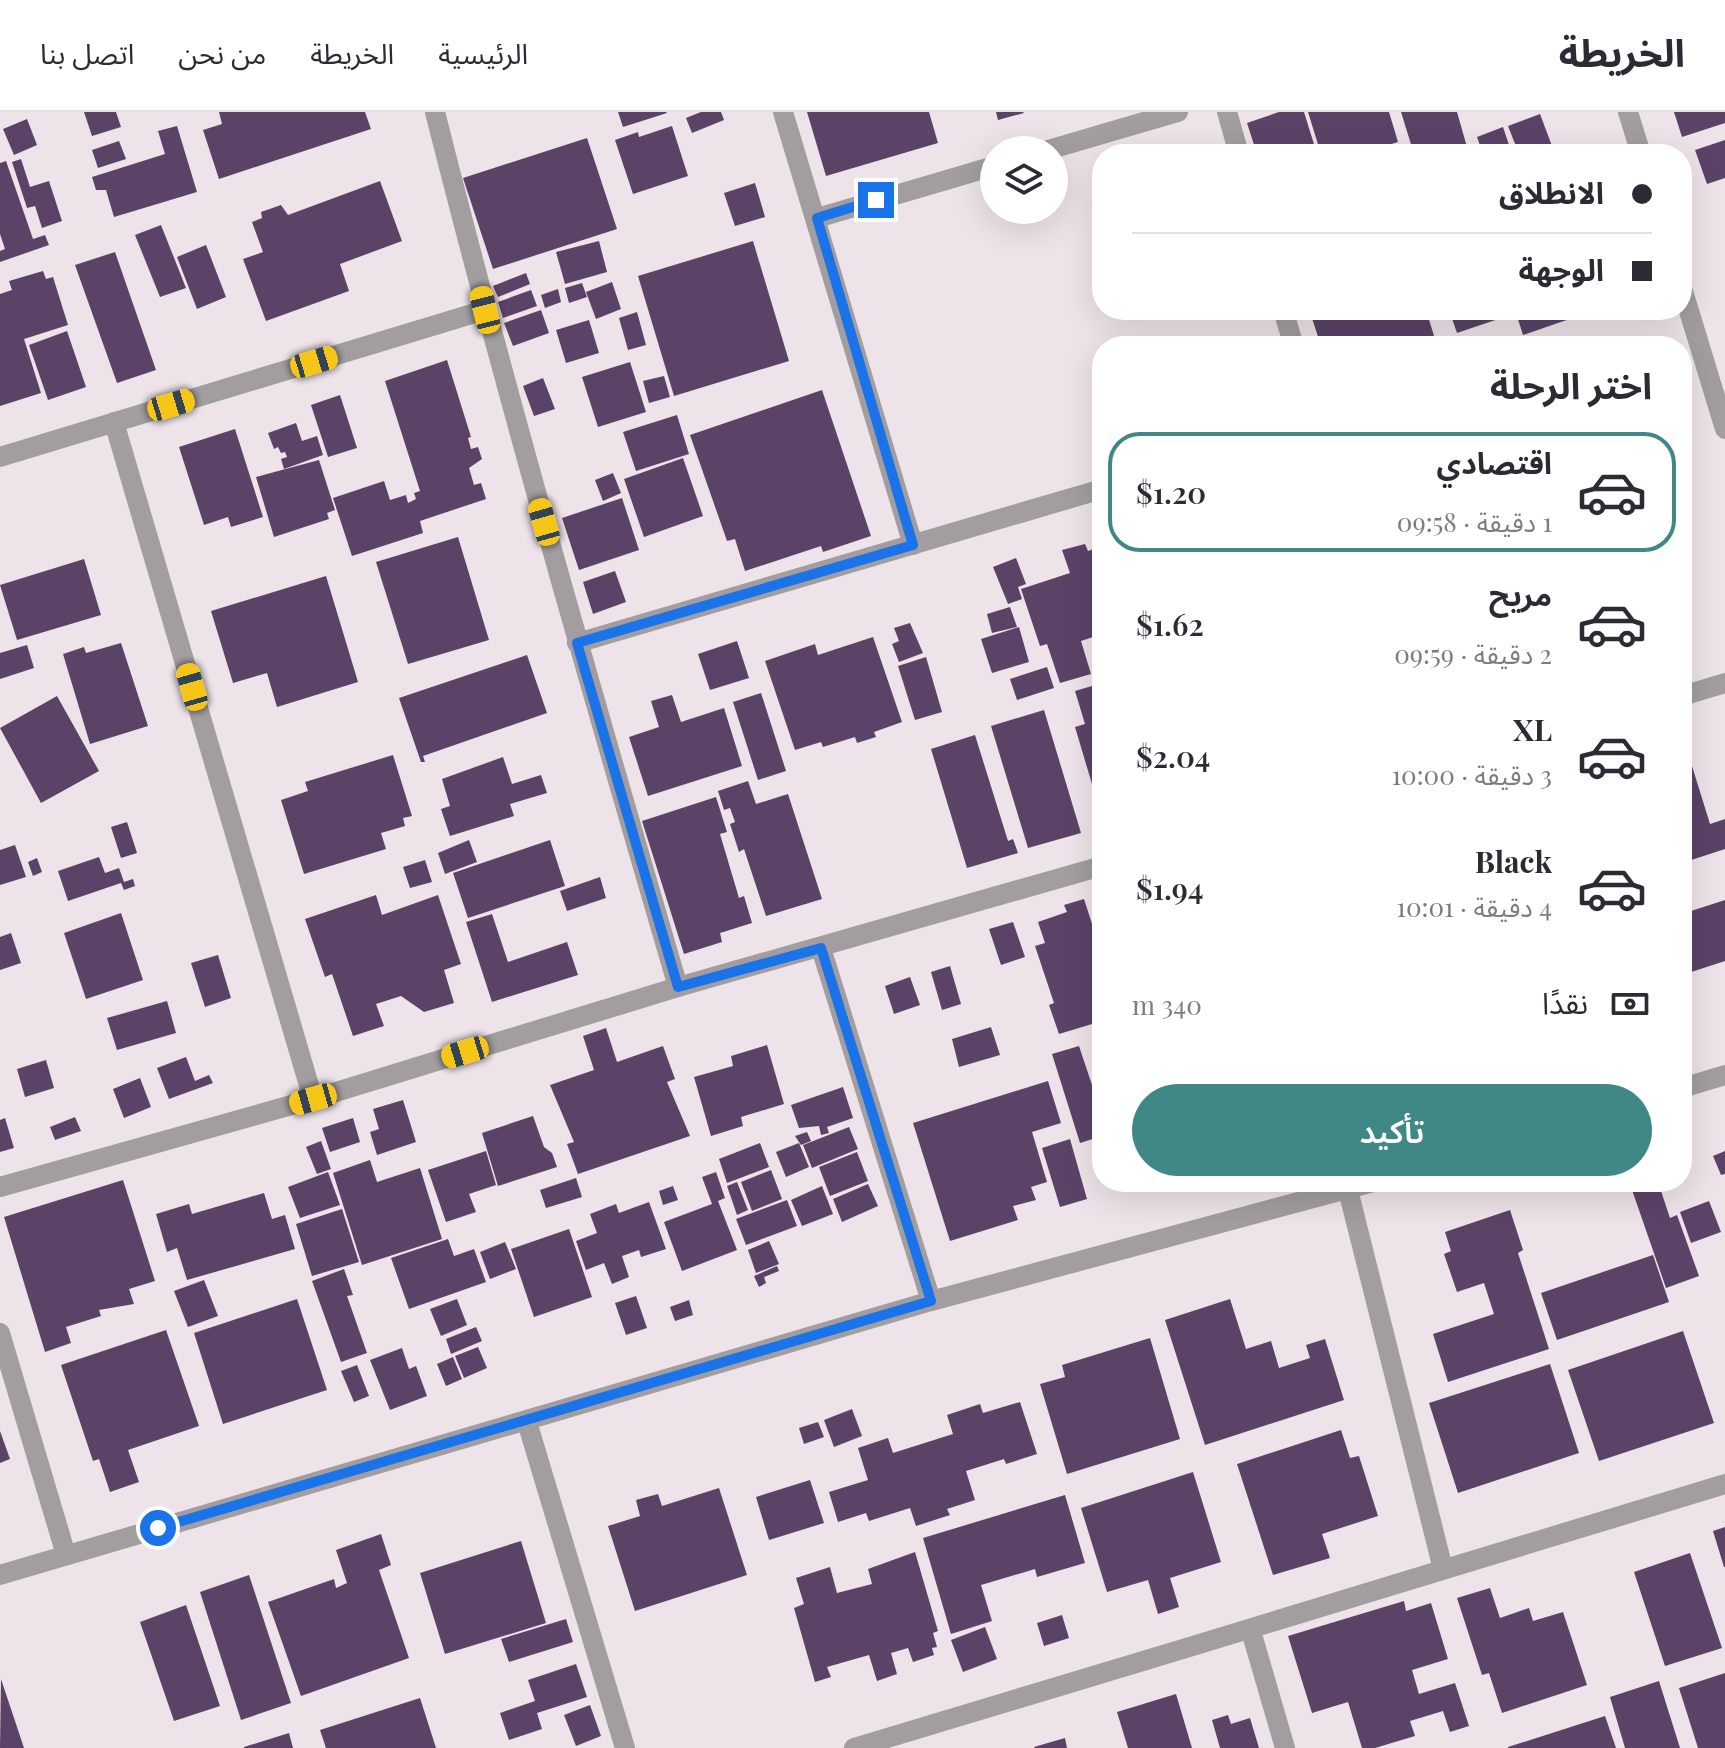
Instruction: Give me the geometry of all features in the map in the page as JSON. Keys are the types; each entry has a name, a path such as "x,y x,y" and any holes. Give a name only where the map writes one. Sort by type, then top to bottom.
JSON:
{"street":[{"path":"435,112 485,310 577,643 678,987"},
{"path":"783,112 913,545"},
{"path":"1068,144 1178,112"},
{"path":"1227,112 1236,144"},
{"path":"1628,112 1638,144"},
{"path":"817,218 980,170"},
{"path":"0,457 485,310"},
{"path":"1692,320 1725,429"},
{"path":"114,422 313,1099"},
{"path":"577,643 1092,492"},
{"path":"1692,693 1725,683"},
{"path":"0,1187 313,1099 678,987 1092,869"},
{"path":"821,948 931,1301"},
{"path":"1692,1085 1725,1075"},
{"path":"0,1575 931,1301 1340,1192"},
{"path":"1349,1192 1443,1569"},
{"path":"0,1333 66,1555"},
{"path":"527,1422 625,1748"},
{"path":"854,1748 1251,1631 1725,1484"},
{"path":"1251,1631 1285,1748"}],"building":[{"path":"84,112 116,112 121,127 92,136"},
{"path":"219,112 365,112 371,129 219,179 203,130 222,124"},
{"path":"618,112 666,112 667,113 623,127"},
{"path":"701,112 721,112 724,120 692,133 686,118"},
{"path":"807,112 929,112 938,143 826,176"},
{"path":"996,112 1023,112 1024,113 998,120"},
{"path":"1279,112 1304,112 1314,144 1254,144 1247,123"},
{"path":"1308,112 1389,112 1398,142 1392,144 1318,144"},
{"path":"1401,112 1457,112 1466,144 1411,144"},
{"path":"1674,112 1725,112 1725,123 1682,137"},
{"path":"1540,114 1551,144 1515,144 1508,126"},
{"path":"27,119 37,145 14,155 3,129"},
{"path":"177,126 197,192 114,217 106,190 96,190 92,177 165,154 158,131"},
{"path":"672,126 688,176 633,194 615,140 638,132 639,137"},
{"path":"1503,127 1509,144 1479,144 1477,137"},
{"path":"587,138 617,229 493,269 463,178"},
{"path":"1725,140 1725,178 1707,184 1695,150"},
{"path":"119,141 126,159 98,168 92,150"},
{"path":"21,159 30,187 49,181 62,221 42,228 35,206 27,208 12,162"},
{"path":"6,161 33,239 45,235 49,245 0,262 0,251 5,249 0,234 0,163"},
{"path":"380,181 402,241 340,264 349,291 266,321 243,259 263,252 252,222 262,218 261,212 281,205 288,215"},
{"path":"755,183 765,217 735,226 724,193"},
{"path":"161,225 186,288 160,297 135,235"},
{"path":"599,241 607,272 565,284 556,252"},
{"path":"753,241 789,361 674,396 638,276"},
{"path":"206,245 226,297 197,309 177,257"},
{"path":"115,252 156,370 117,383 75,265"},
{"path":"43,271 46,279 53,277 68,325 24,339 41,393 0,406 0,294 12,290 9,281"},
{"path":"526,273 530,284 498,297 493,286"},
{"path":"612,282 621,309 596,319 586,292"},
{"path":"582,283 587,297 569,303 565,288"},
{"path":"558,289 561,302 545,308 541,295"},
{"path":"531,290 537,306 503,318 498,302"},
{"path":"541,310 549,333 513,346 504,323"},
{"path":"637,312 646,345 628,350 619,318"},
{"path":"589,320 599,353 566,363 556,330"},
{"path":"1313,320 1429,320 1434,336 1318,336"},
{"path":"1452,320 1495,320 1457,333"},
{"path":"1518,320 1567,320 1523,335"},
{"path":"67,331 86,387 48,400 29,345"},
{"path":"447,360 471,437 468,438 471,449 478,447 482,459 469,468 474,485 481,483 486,499 420,521 423,533 352,556 333,498 384,481 390,500 406,495 408,503 416,499 414,493 420,491 385,381"},
{"path":"630,362 646,412 598,427 582,377"},
{"path":"664,376 670,397 649,403 643,381"},
{"path":"543,378 555,409 534,416 523,386"},
{"path":"822,390 871,536 823,552 821,546 745,571 735,539 727,541 690,435"},
{"path":"340,395 357,448 328,457 311,405"},
{"path":"677,415 689,454 636,471 623,432"},
{"path":"296,423 302,441 317,436 323,455 284,469 281,459 287,457 285,452 281,453 278,447 274,449 268,433"},
{"path":"235,429 263,517 231,527 228,517 204,525 179,447"},
{"path":"683,458 703,516 644,537 624,479"},
{"path":"319,460 335,510 327,513 329,519 274,537 256,477"},
{"path":"613,473 621,493 603,501 595,480"},
{"path":"622,498 639,550 579,570 562,518"},
{"path":"458,537 489,640 408,664 376,562"},
{"path":"1085,544 1088,551 1092,550 1092,637 1081,641 1091,674 1060,683 1047,644 1040,646 1021,589 1070,573 1062,550"},
{"path":"1016,558 1026,584 1018,587 1022,599 1008,604 993,567"},
{"path":"84,559 101,615 17,640 0,585"},
{"path":"615,571 626,602 593,614 583,582"},
{"path":"326,576 358,682 277,707 267,673 233,683 211,611"},
{"path":"1010,607 1017,627 992,633 987,614"},
{"path":"910,623 923,653 899,662 892,644 899,641 894,628"},
{"path":"1019,627 1029,662 992,673 981,639"},
{"path":"873,637 902,722 874,732 876,737 857,743 855,737 823,747 821,742 795,750 765,661 815,644 818,655"},
{"path":"737,641 749,678 710,690 698,654"},
{"path":"121,643 148,726 90,744 63,654 84,647 86,653"},
{"path":"27,645 34,668 0,679 0,653"},
{"path":"527,655 547,713 423,756 425,762 421,762 399,698"},
{"path":"926,657 942,712 915,720 898,666"},
{"path":"1047,667 1054,688 1017,700 1010,679"},
{"path":"1092,686 1092,784 1075,727 1085,724 1075,691"},
{"path":"761,693 786,771 758,780 733,702"},
{"path":"672,695 681,722 724,708 742,766 648,796 629,737 659,727 651,701"},
{"path":"57,696 99,771 41,803 0,728"},
{"path":"1044,710 1081,833 1028,848 991,726"},
{"path":"975,735 1008,841 1013,839 1018,853 967,868 931,749"},
{"path":"393,755 412,816 403,818 405,826 381,833 386,849 304,874 281,800 308,791 305,782"},
{"path":"503,757 512,784 541,775 547,793 510,804 514,816 450,836 441,809 450,806 442,779"},
{"path":"1692,766 1710,824 1725,819 1725,849 1692,860"},
{"path":"748,781 756,804 788,794 822,899 766,916 744,849 739,852 730,824 735,822 730,808 724,810 718,791"},
{"path":"716,797 727,832 720,834 739,898 744,896 752,923 720,933 722,942 684,954 642,821"},
{"path":"127,822 137,853 121,858 111,827"},
{"path":"469,840 477,862 445,874 438,853"},
{"path":"550,840 565,886 468,918 453,873"},
{"path":"15,845 26,877 0,885 0,850"},
{"path":"99,857 105,873 119,868 124,882 133,879 135,886 124,890 121,883 68,901 58,871"},
{"path":"37,858 42,872 33,876 28,862"},
{"path":"425,860 432,882 410,888 403,867"},
{"path":"600,877 606,898 567,911 560,891"},
{"path":"376,895 382,915 438,895 461,964 444,970 454,1003 424,1012 401,996 376,1004 384,1026 353,1036 332,974 325,977 305,919"},
{"path":"1084,899 1092,924 1092,1024 1059,1034 1049,1005 1054,1003 1035,946 1045,943 1038,922 1067,912 1064,905"},
{"path":"1725,900 1725,961 1692,972 1692,911"},
{"path":"121,913 143,980 86,999 64,933"},
{"path":"492,914 508,962 567,942 578,975 492,1002 466,922"},
{"path":"1013,922 1025,957 1001,965 989,929"},
{"path":"11,933 21,963 0,970 0,937"},
{"path":"218,955 231,998 205,1007 191,963"},
{"path":"950,966 961,1004 942,1010 931,972"},
{"path":"910,977 920,1005 894,1014 885,986"},
{"path":"167,1001 176,1033 117,1050 107,1018"},
{"path":"991,1027 1000,1055 959,1067 952,1039"},
{"path":"606,1028 617,1062 663,1046 675,1079 667,1082 690,1136 578,1174 567,1144 574,1142 550,1085 594,1070 583,1036"},
{"path":"767,1045 784,1104 741,1117 743,1126 711,1136 694,1077 733,1066 731,1056"},
{"path":"1079,1046 1092,1085 1092,1139 1080,1143 1052,1054"},
{"path":"186,1057 195,1081 209,1075 213,1083 169,1099 157,1068"},
{"path":"46,1060 54,1088 25,1097 17,1069"},
{"path":"140,1078 151,1107 124,1118 113,1089"},
{"path":"1048,1081 1061,1123 1032,1132 1047,1182 1031,1187 1036,1200 1013,1206 1018,1220 950,1241 913,1123"},
{"path":"843,1087 853,1118 827,1127 829,1133 821,1135 819,1126 799,1128 791,1105"},
{"path":"403,1100 416,1142 377,1155 370,1132 379,1129 373,1109"},
{"path":"533,1116 544,1147 552,1153 557,1167 498,1186 482,1133"},
{"path":"75,1117 81,1131 55,1140 50,1127"},
{"path":"5,1118 14,1148 0,1152 0,1120"},
{"path":"353,1118 360,1142 330,1152 322,1128"},
{"path":"849,1127 858,1149 812,1168 803,1145"},
{"path":"807,1132 811,1141 801,1145 795,1136"},
{"path":"1070,1139 1087,1199 1060,1207 1042,1148"},
{"path":"321,1141 331,1169 317,1174 306,1147"},
{"path":"760,1143 769,1167 727,1183 719,1159"},
{"path":"799,1143 809,1167 786,1177 776,1152"},
{"path":"486,1151 496,1185 469,1194 476,1212 446,1222 428,1170"},
{"path":"1725,1151 1725,1174 1721,1175 1713,1156"},
{"path":"857,1152 868,1181 830,1196 819,1167"},
{"path":"370,1160 377,1182 420,1168 442,1239 362,1265 333,1173"},
{"path":"771,1170 782,1199 752,1211 741,1182"},
{"path":"328,1172 340,1205 300,1218 288,1187"},
{"path":"716,1172 725,1198 718,1201 737,1250 682,1271 664,1222 712,1204 702,1177"},
{"path":"576,1178 582,1197 546,1208 540,1190"},
{"path":"123,1180 155,1281 129,1289 134,1304 99,1310 101,1316 66,1327 71,1343 45,1352 4,1217"},
{"path":"737,1182 748,1210 737,1215 727,1186"},
{"path":"868,1184 878,1206 842,1222 833,1199"},
{"path":"673,1186 678,1200 663,1205 659,1191"},
{"path":"822,1186 833,1214 802,1226 791,1200"},
{"path":"1633,1192 1661,1192 1670,1218 1677,1215 1699,1276 1666,1288"},
{"path":"264,1193 272,1219 285,1215 295,1249 187,1280 177,1248 167,1252 156,1214 189,1204 192,1214"},
{"path":"787,1200 797,1226 746,1245 736,1219"},
{"path":"1709,1201 1721,1232 1691,1243 1680,1212"},
{"path":"649,1202 666,1249 641,1257 639,1250 622,1256 629,1277 612,1284 604,1263 586,1270 576,1241 597,1233 590,1214 616,1204 619,1213"},
{"path":"342,1209 359,1262 312,1276 296,1224"},
{"path":"1510,1210 1523,1250 1518,1253 1549,1349 1448,1382 1433,1334 1494,1314 1484,1283 1457,1292 1444,1254 1451,1251 1445,1232"},
{"path":"569,1229 592,1297 534,1317 511,1249"},
{"path":"448,1239 454,1256 474,1249 486,1282 409,1309 391,1258"},
{"path":"769,1241 779,1264 756,1273 748,1250"},
{"path":"505,1242 516,1269 490,1279 480,1252"},
{"path":"1653,1255 1669,1302 1557,1340 1541,1293"},
{"path":"777,1266 779,1271 764,1277 766,1283 759,1287 754,1276"},
{"path":"344,1269 353,1295 347,1296 367,1353 341,1362 312,1281"},
{"path":"204,1280 218,1316 188,1327 174,1291"},
{"path":"636,1296 647,1328 626,1335 615,1303"},
{"path":"297,1299 327,1390 223,1424 194,1333"},
{"path":"457,1299 467,1325 441,1336 430,1309"},
{"path":"1230,1299 1246,1349 1271,1341 1279,1368 1310,1358 1306,1345 1325,1339 1344,1400 1205,1445 1165,1320"},
{"path":"689,1300 693,1315 675,1321 670,1307"},
{"path":"476,1327 482,1341 451,1354 446,1339"},
{"path":"166,1330 199,1426 128,1450 139,1482 110,1492 99,1459 93,1461 61,1365"},
{"path":"1683,1331 1714,1423 1599,1461 1568,1370"},
{"path":"1150,1338 1180,1439 1067,1474 1040,1384 1065,1377 1062,1365"},
{"path":"478,1347 487,1368 464,1378 455,1356"},
{"path":"402,1348 409,1369 416,1366 427,1396 390,1410 370,1360"},
{"path":"453,1357 462,1379 446,1386 437,1364"},
{"path":"1550,1364 1579,1453 1458,1493 1429,1403"},
{"path":"357,1365 369,1396 354,1402 341,1371"},
{"path":"1020,1402 1037,1454 1006,1464 1004,1459 966,1471 975,1500 947,1509 950,1515 916,1526 910,1508 869,1521 866,1513 838,1522 829,1492 868,1480 858,1448 888,1438 893,1453 953,1434 947,1415 980,1404 983,1413"},
{"path":"852,1409 862,1436 834,1447 824,1420"},
{"path":"818,1422 824,1437 804,1444 799,1428"},
{"path":"1341,1430 1350,1458 1359,1456 1378,1516 1322,1534 1330,1558 1273,1575 1237,1464"},
{"path":"0,1431 10,1459 0,1463"},
{"path":"1193,1472 1221,1562 1170,1578 1179,1607 1158,1614 1148,1580 1107,1592 1081,1508"},
{"path":"810,1480 824,1523 769,1540 756,1497"},
{"path":"719,1488 747,1575 635,1611 608,1526 640,1516 636,1500 658,1494 662,1506"},
{"path":"1065,1495 1085,1563 1037,1577 1035,1569 981,1585 992,1621 951,1634 923,1538"},
{"path":"1725,1527 1725,1567 1724,1567 1713,1531"},
{"path":"381,1534 391,1565 379,1570 409,1658 301,1696 268,1602 334,1579 336,1588 347,1583 336,1550"},
{"path":"521,1541 546,1623 445,1654 420,1573"},
{"path":"915,1552 938,1631 933,1633 937,1647 932,1648 934,1655 913,1662 908,1648 891,1653 897,1674 877,1681 869,1655 827,1667 831,1677 815,1682 794,1608 804,1604 796,1578 830,1567 837,1593 872,1584 868,1569"},
{"path":"1690,1553 1722,1648 1665,1666 1634,1572"},
{"path":"249,1575 291,1703 241,1720 200,1592"},
{"path":"1490,1588 1500,1618 1529,1608 1533,1621 1563,1612 1587,1685 1502,1713 1489,1673 1482,1675 1457,1598"},
{"path":"1404,1601 1406,1611 1431,1603 1448,1659 1412,1670 1419,1694 1455,1683 1469,1726 1450,1732 1443,1711 1410,1721 1415,1736 1375,1748 1362,1748 1348,1702 1312,1713 1288,1636"},
{"path":"186,1605 220,1706 174,1721 140,1622"},
{"path":"1062,1615 1069,1638 1044,1646 1037,1623"},
{"path":"566,1619 573,1642 509,1662 501,1639"},
{"path":"985,1627 997,1659 963,1672 951,1640"},
{"path":"576,1664 587,1697 537,1713 542,1729 509,1740 500,1713 535,1701 528,1680"},
{"path":"1725,1673 1725,1748 1698,1748 1679,1688"},
{"path":"1,1679 24,1748 0,1748"},
{"path":"1659,1681 1680,1748 1625,1748 1610,1697"},
{"path":"1176,1694 1192,1748 1128,1748 1117,1712"},
{"path":"420,1698 436,1748 326,1748 320,1730"},
{"path":"590,1705 601,1736 576,1746 564,1715"},
{"path":"1228,1715 1231,1724 1250,1718 1259,1748 1220,1748 1212,1720"},
{"path":"1605,1716 1616,1748 1508,1748 1508,1747"},
{"path":"289,1733 293,1748 244,1748 244,1747"},
{"path":"1065,1738 1067,1748 1034,1747"}],"route":[{"path":"158,1528 931,1301 821,948 678,987 577,643 913,545 817,218 876,200"}]}
